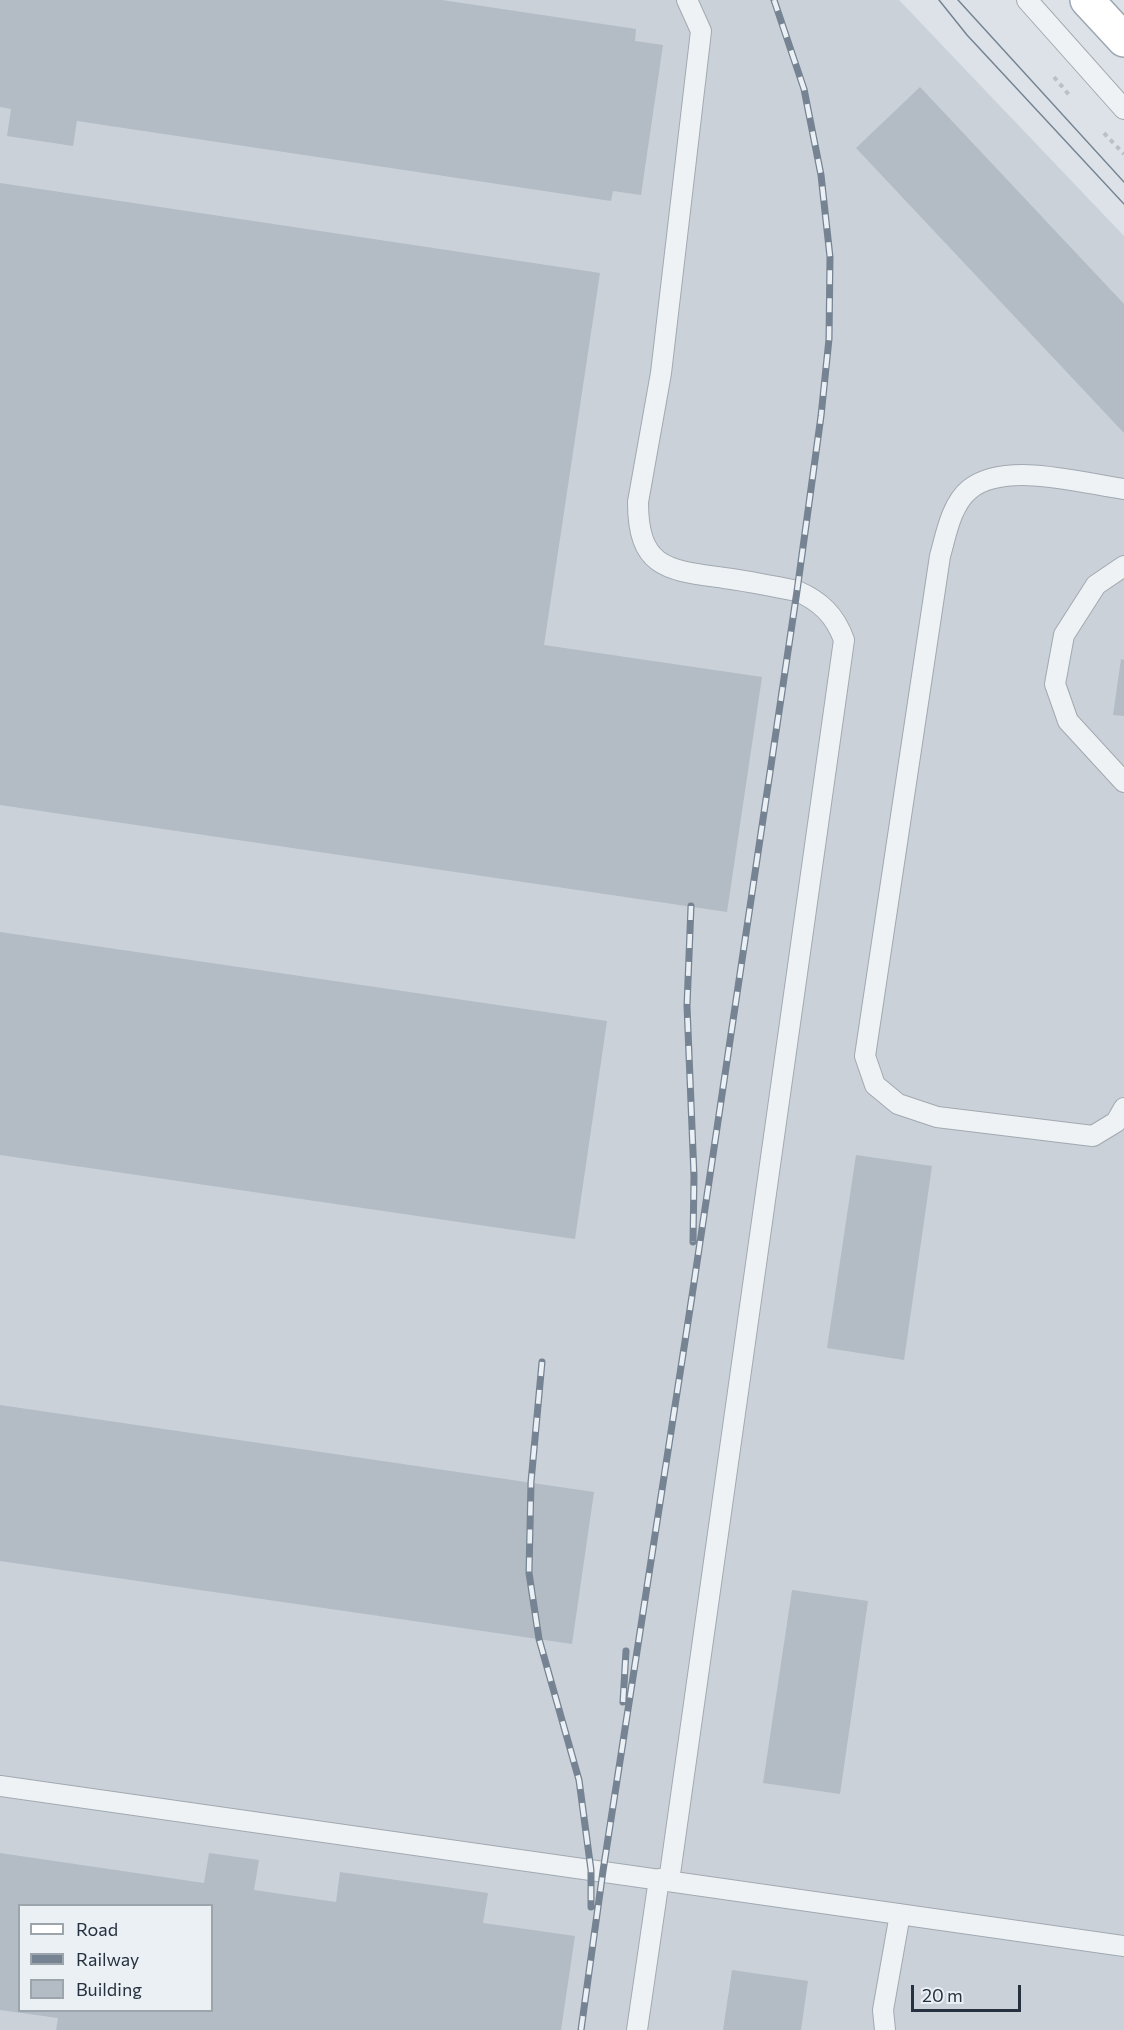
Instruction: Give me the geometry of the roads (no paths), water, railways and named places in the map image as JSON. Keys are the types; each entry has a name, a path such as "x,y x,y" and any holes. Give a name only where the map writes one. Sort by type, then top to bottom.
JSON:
{"main road":[{"path":"1087,0 1124,40"}],"lane":[{"path":"637,2030 664,1880 844,640 838,622 812,598 796,591 675,571 656,560 645,547 638,523 638,502 661,373 701,31 687,0"},
{"path":"1027,0 1124,109"},
{"path":"1124,489 1022,474 993,477 969,489 953,513 940,556 865,1056 875,1085 897,1104 937,1117 1093,1136 1116,1122 1124,1108"},
{"path":"1124,566 1096,585 1064,635 1054,684 1068,721 1124,782"},
{"path":"0,1785 1124,1946"},
{"path":"885,2030 883,2010 900,1914"}],"tram line":[{"path":"939,0 967,35 1124,204"},
{"path":"958,0 1124,182"}],"railway":[{"path":"581,2030 603,1871 692,1296 797,591 829,339 830,257 821,175 804,89 774,0"},
{"path":"691,906 687,1006 694,1176 693,1242"},
{"path":"542,1362 531,1482 529,1573 539,1639 579,1780 591,1870 591,1907"},
{"path":"623,1702 626,1651"}]}
